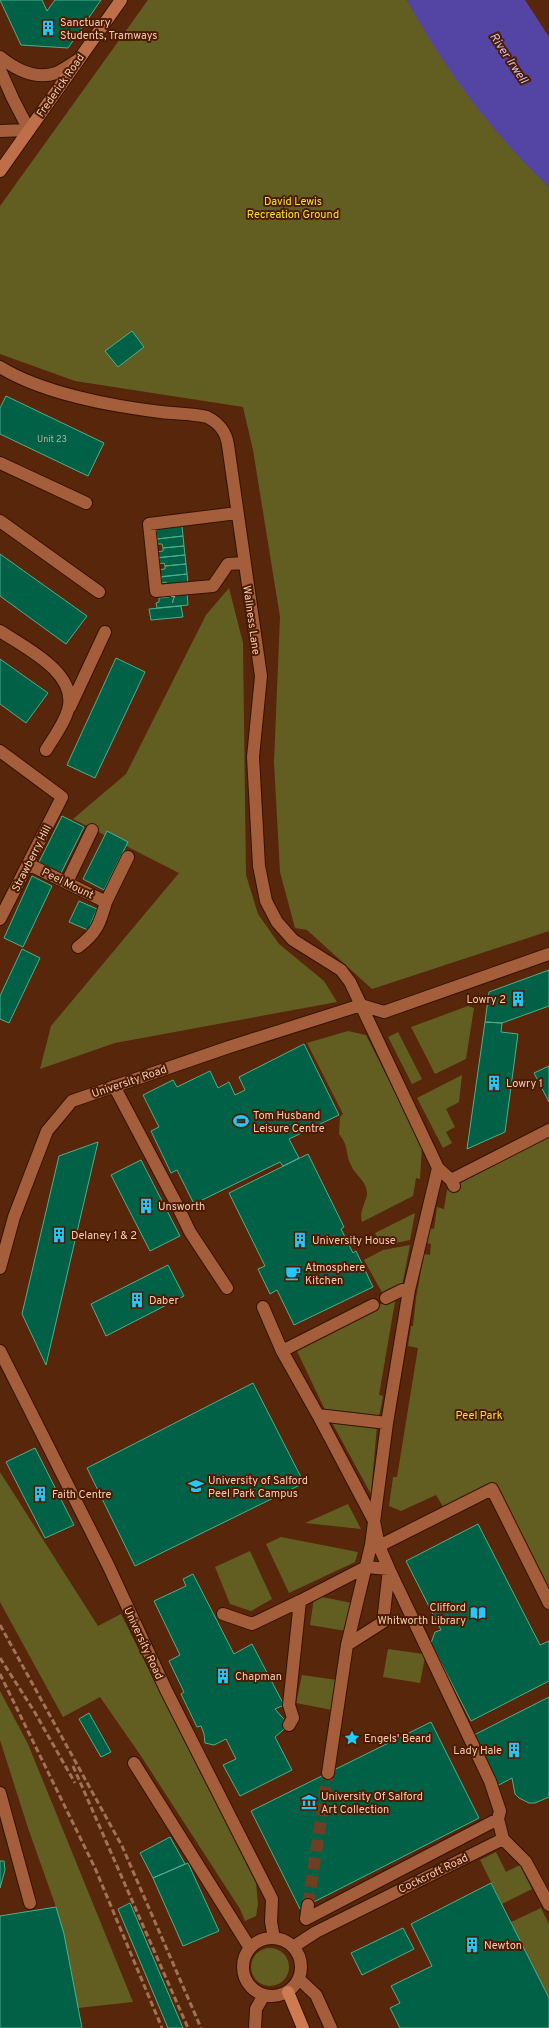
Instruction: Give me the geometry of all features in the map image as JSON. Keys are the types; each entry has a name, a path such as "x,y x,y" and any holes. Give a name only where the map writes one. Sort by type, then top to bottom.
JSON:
{"highway":[{"path":"288,1992 303,2028"}],"main road":[{"name":"Frederick Road","path":"0,171 121,0"}],"street":[{"path":"0,57 16,69 38,75 55,73 78,60"},
{"path":"0,70 12,99 29,130 0,131"},
{"name":"Wallness Lane","path":"0,367 11,374 90,399 126,407 207,417 220,426 226,438 261,676 253,757 259,866 266,901 277,922 293,940 341,970 350,982 438,1168"},
{"path":"0,463 86,503"},
{"path":"222,490 234,490"},
{"path":"237,514 149,524 156,591 212,586 228,564 244,563"},
{"path":"0,521 99,592"},
{"path":"0,631 58,672 64,681 69,696 69,708"},
{"path":"46,750 65,719 105,632"},
{"name":"Strawberry Hill","path":"0,751 62,797 0,919"},
{"path":"67,882 92,830"},
{"name":"Peel Mount","path":"28,864 106,902 128,857"},
{"path":"78,946 88,939 100,926 106,902"},
{"path":"361,1005 384,1012 549,954"},
{"name":"University Road","path":"0,1268 14,1217 47,1131 72,1101 229,1047 361,1005"},
{"path":"114,1086 190,1232 227,1288"},
{"path":"438,1168 452,1183 549,1130"},
{"path":"328,1773 347,1645 366,1567 374,1521 387,1423 409,1290 438,1168"},
{"path":"386,1298 402,1290 409,1290"},
{"path":"282,1351 373,1305"},
{"path":"263,1307 282,1351 318,1415 374,1521 380,1546 389,1568 490,1780 500,1811 498,1819 502,1839 526,1862 549,1905"},
{"name":"University Road","path":"0,1351 108,1565 146,1649 272,1899 274,1938"},
{"path":"318,1415 387,1423"},
{"path":"380,1546 492,1489 549,1603"},
{"path":"223,1614 252,1624 366,1567 389,1568"},
{"path":"347,1645 383,1622 389,1568"},
{"path":"289,1725 293,1718 289,1705 300,1601"},
{"path":"134,1763 250,1948"},
{"path":"0,1793 30,1903"},
{"path":"308,1905 306,1919 498,1819"},
{"name":"Cockcroft Road","path":"293,1947 316,1932 502,1839"},
{"path":"274,1938 284,1941 293,1947 301,1962 299,1979 288,1992 276,1996 264,1995 252,1989 243,1972 244,1959 250,1948 261,1940 274,1938"},
{"path":"299,1979 316,1995 331,2028"},
{"path":"255,2028 256,2009 264,1995"}],"green space":[{"name":"David Lewis Recreation Ground","path":"148,0 407,0 454,75 489,122 549,187 549,931 372,989 307,930 295,928 280,872 274,762 280,617 253,450 243,407 75,381 0,354 0,206"},
{"path":"229,588 243,643 246,875 258,914 279,944 324,981 337,1002 115,1043 40,1069 51,1026 179,873 73,819 126,774 206,615"},
{"path":"468,1006 474,1008 466,1059 435,1074 411,1027"},
{"path":"348,1031 366,1035 422,1146 420,1179 416,1178 413,1196 362,1222 362,1211 367,1190 349,1161 346,1146 339,1134 340,1117 343,1114 307,1043"},
{"path":"398,1032 422,1079 412,1084 388,1037"},
{"path":"462,1075 459,1102 446,1109 455,1127 446,1132 452,1143 443,1148 417,1098"},
{"name":"Peel Park","path":"549,1137 549,1594 494,1485 445,1510 436,1495 401,1511 389,1506 393,1477 397,1477 418,1348 408,1346 411,1326 413,1326 416,1298 424,1254 430,1255 431,1244 426,1243 429,1228 434,1229 437,1207 444,1209 447,1190 450,1188"},
{"path":"415,1213 410,1240 382,1246 375,1233"},
{"path":"410,1245 402,1286 384,1296 364,1260 383,1250"},
{"path":"396,1296 379,1395 383,1396 379,1417 325,1410 297,1351 298,1348"},
{"path":"331,1421 377,1426 371,1494"},
{"path":"0,1472 98,1626 121,1614 256,1883 258,1904 256,1916 245,1921 240,1909 141,1756 100,1697 63,1717 0,1602"},
{"path":"348,1504 361,1529 305,1523"},
{"path":"281,1537 358,1552 355,1562 289,1593 266,1544"},
{"path":"250,1551 272,1599 251,1611 230,1604 215,1567"},
{"path":"317,1596 352,1603 346,1631 310,1625 314,1598"},
{"path":"388,1649 423,1654 425,1657 420,1683 383,1677"},
{"path":"302,1675 337,1680 332,1710 296,1703"},
{"path":"0,1691 28,1744 133,2002 78,2008 56,1907 28,1828 0,1740"},
{"path":"496,1852 506,1872 520,1865 532,1889 502,1904 480,1860"},
{"path":"541,1908 549,1924 549,1998 511,1922"},
{"path":"266,1948 274,1948 284,1953 288,1960 288,1974 284,1981 274,1986 266,1986 256,1981 254,1978 251,1971 251,1963 256,1953 259,1951"}],"water":[{"name":"River Irwell","path":"407,0 525,0 549,37 549,187 508,145 470,99 421,26"}],"building":[{"name":"Sanctuary Students, Tramways","path":"0,0 42,0 47,11 55,0 101,0 68,48 21,45"},
{"path":"132,331 144,347 118,367 105,351"},
{"path":"6,396 104,443 88,476 0,434 0,408"},
{"path":"182,526 183,536 157,539 156,529"},
{"path":"183,536 184,546 163,548 162,544 158,544 157,539"},
{"path":"184,546 185,555 155,558 155,552 163,551 163,548"},
{"path":"0,554 87,616 66,644 0,596"},
{"path":"185,555 186,564 165,566 164,563 156,564 155,558"},
{"path":"186,564 187,574 157,577 157,570 165,569 165,566"},
{"path":"187,574 188,584 167,586 166,582 162,583 161,577"},
{"path":"187,591 188,605 157,608 156,603 159,602 159,598 169,597 169,593"},
{"path":"181,606 183,617 151,620 149,609"},
{"path":"116,658 145,672 95,778 67,765"},
{"path":"0,659 48,693 26,723 0,704"},
{"path":"62,816 84,827 60,875 38,864"},
{"path":"107,831 128,842 104,890 83,879"},
{"path":"32,876 52,886 23,947 4,938"},
{"path":"79,901 97,909 88,930 69,922"},
{"path":"22,949 40,958 9,1023 0,1019 0,996"},
{"name":"Lowry 2","path":"549,970 549,1006 502,1023 485,1022 489,992"},
{"name":"Lowry 1","path":"485,1022 502,1023 501,1032 518,1034 505,1132 467,1149"},
{"name":"Tom Husband Leisure Centre","path":"304,1044 339,1115 289,1139 299,1158 283,1166 280,1162 194,1204 177,1170 171,1173 151,1131 159,1127 143,1095 173,1080 177,1087 210,1071 218,1088 229,1082 235,1095 245,1090 239,1077"},
{"path":"549,1066 549,1102 534,1073"},
{"name":"Delaney 1 & 2","path":"98,1142 46,1365 22,1314 59,1156"},
{"name":"University House","path":"308,1154 344,1227 341,1229 353,1253 356,1251 373,1287 294,1325 277,1290 270,1294 258,1269 265,1266 229,1193"},
{"name":"Unsworth","path":"141,1160 180,1236 150,1251 111,1175"},
{"name":"Daber","path":"168,1265 184,1296 106,1336 91,1304"},
{"path":"253,1383 304,1483 135,1566 87,1468"},
{"name":"Faith Centre","path":"35,1448 74,1525 45,1538 6,1462"},
{"name":"Clifford Whitworth Library","path":"478,1524 540,1645 549,1641 549,1681 471,1721 431,1643 435,1632 441,1630 406,1561"},
{"name":"Chapman","path":"193,1574 234,1654 252,1644 284,1705 275,1709 289,1725 275,1737 292,1770 240,1796 223,1765 236,1759 226,1739 214,1745 205,1743 201,1726 197,1727 181,1694 184,1692 169,1661 180,1655 154,1601 186,1586 183,1579"},
{"name":"Lady Hale","path":"549,1697 549,1797 535,1803 529,1803 519,1798 515,1794 512,1778 497,1786 472,1736"},
{"path":"89,1713 111,1752 101,1757 79,1719"},
{"path":"431,1722 479,1818 300,1909 251,1811"},
{"path":"170,1837 185,1864 153,1878 140,1853"},
{"path":"0,1861 4,1861 5,1870 0,1888"},
{"path":"188,1863 219,1931 183,1946 153,1878"},
{"name":"Newton","path":"491,1883 549,1998 549,2028 400,2028 390,2008 400,2003 391,1986 432,1966 411,1924"},
{"path":"130,1903 183,2028 168,2028 118,1909"},
{"path":"56,1907 64,1934 82,2028 0,2028 0,1916"},
{"path":"403,1928 414,1949 362,1975 351,1953"}],"tunnel":[{"path":"308,1905 328,1773"}],"railway":[{"path":"0,1625 122,1846 201,2028"},
{"path":"0,1658 34,1711 75,1783"},
{"path":"0,1674 95,1868 162,2028"},
{"path":"73,1766 188,2028"}],"place":[{"name":"Sanctuary Students, Tramways","path":"48,28"},
{"name":"Lowry 2","path":"518,999"},
{"name":"Lowry 1","path":"494,1083"},
{"name":"Tom Husband Leisure Centre","path":"241,1121"},
{"name":"Unsworth","path":"146,1206"},
{"name":"Delaney 1 & 2","path":"59,1235"},
{"name":"University House","path":"300,1240"},
{"name":"Atmosphere Kitchen","path":"293,1273"},
{"name":"Daber","path":"137,1300"},
{"name":"University of Salford Peel Park Campus","path":"196,1486"},
{"name":"Faith Centre","path":"40,1494"},
{"name":"Clifford Whitworth Library","path":"478,1613"},
{"name":"Chapman","path":"223,1676"},
{"name":"Engels' Beard","path":"352,1738"},
{"name":"Lady Hale","path":"514,1750"},
{"name":"University Of Salford Art Collection","path":"309,1802"},
{"name":"Newton","path":"472,1945"}]}
